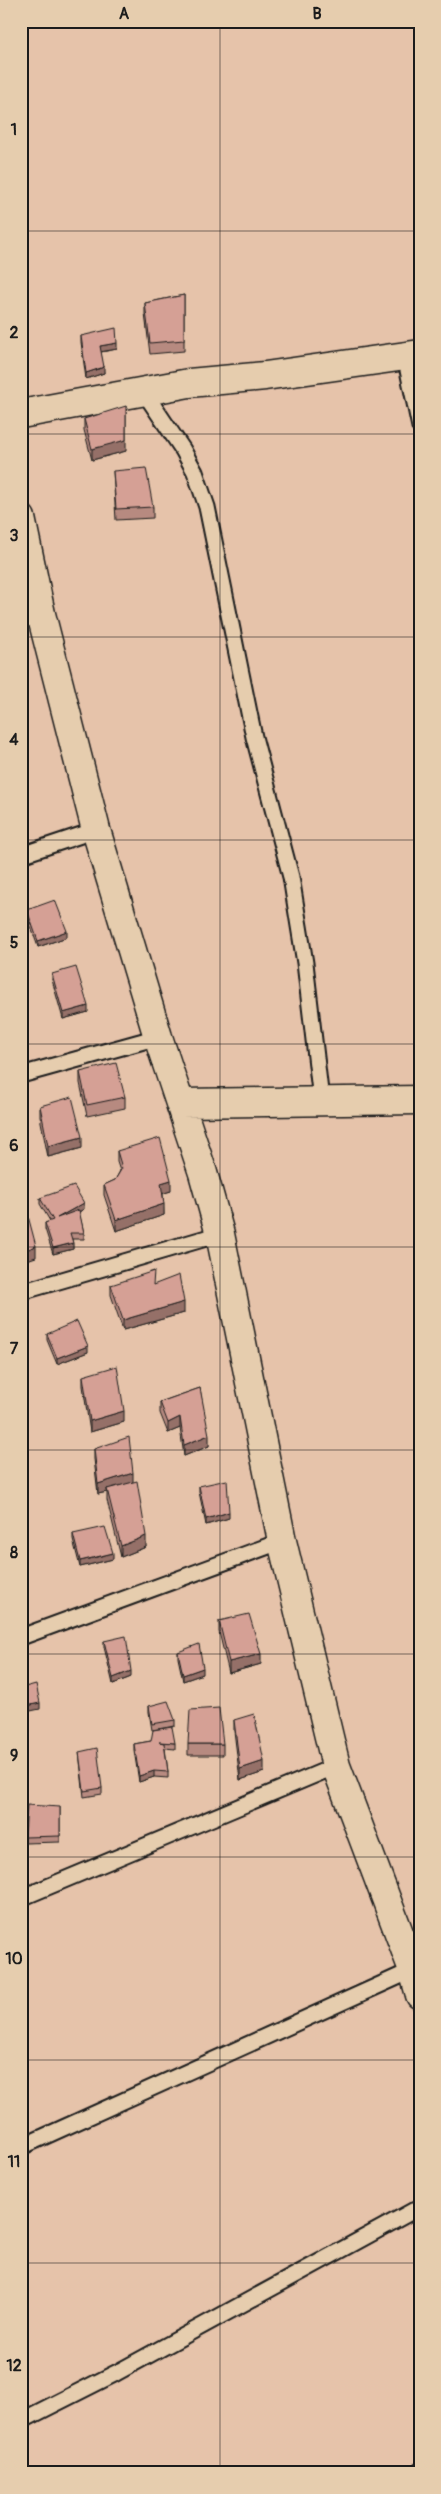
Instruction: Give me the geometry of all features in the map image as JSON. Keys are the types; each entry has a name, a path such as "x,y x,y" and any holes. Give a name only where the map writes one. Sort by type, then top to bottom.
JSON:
{"street":[{"path":"21,414 189,382 265,376 412,355"},
{"path":"21,518 31,618 220,1234 282,1541 336,1766 416,1983"},
{"path":"181,1103 420,1100"}],"lane":[{"path":"412,355 420,427"},
{"path":"144,392 183,450 195,472 207,507 232,639 254,737 291,877 299,922 321,1100"},
{"path":"21,855 96,830"},
{"path":"21,1075 158,1037"},
{"path":"21,1292 220,1234"},
{"path":"21,1637 282,1541"},
{"path":"21,1898 336,1766"},
{"path":"21,2148 416,1983"},
{"path":"21,2421 116,2373 420,2206"}],"building":[{"path":"184,295 184,340 150,343 145,303"},
{"path":"116,328 117,343 100,346 104,367 86,373 81,336"},
{"path":"126,406 126,440 92,449 84,419"},
{"path":"146,468 153,507 116,509 113,471"},
{"path":"21,739 28,771 21,773"},
{"path":"55,900 67,931 38,941 27,910"},
{"path":"21,902 24,919 21,920"},
{"path":"76,967 88,1006 63,1013 52,974"},
{"path":"116,1063 125,1097 87,1105 80,1072"},
{"path":"72,1097 82,1137 48,1146 40,1106"},
{"path":"160,1138 171,1180 161,1183 164,1204 116,1220 104,1185 115,1180 122,1168 117,1151"},
{"path":"74,1186 84,1203 57,1218 79,1210 84,1233 70,1233 73,1243 53,1248 45,1223 53,1220 40,1198"},
{"path":"28,1216 36,1246 21,1252 21,1219"},
{"path":"154,1271 153,1285 179,1275 184,1302 123,1320 111,1285"},
{"path":"77,1321 88,1346 57,1358 47,1334"},
{"path":"117,1366 124,1411 90,1421 83,1376"},
{"path":"200,1388 209,1435 184,1445 180,1417 168,1423 160,1402"},
{"path":"129,1437 133,1473 98,1484 94,1449"},
{"path":"227,1480 229,1512 206,1519 199,1486"},
{"path":"137,1481 146,1536 121,1546 107,1489"},
{"path":"105,1527 113,1553 80,1561 73,1534"},
{"path":"21,1582 27,1600 21,1602"},
{"path":"249,1614 261,1654 229,1662 219,1621"},
{"path":"126,1636 131,1671 113,1678 104,1641"},
{"path":"199,1644 203,1668 183,1675 178,1652"},
{"path":"36,1684 40,1703 21,1707 21,1688"},
{"path":"168,1701 175,1720 152,1724 149,1706"},
{"path":"219,1708 223,1744 188,1744 190,1710"},
{"path":"254,1714 264,1761 240,1769 234,1720"},
{"path":"172,1727 175,1743 159,1742 164,1743 168,1772 154,1771 139,1776 134,1744 151,1741 153,1730"},
{"path":"97,1748 102,1788 84,1791 79,1752"},
{"path":"27,1805 60,1807 60,1836 25,1837"}]}
